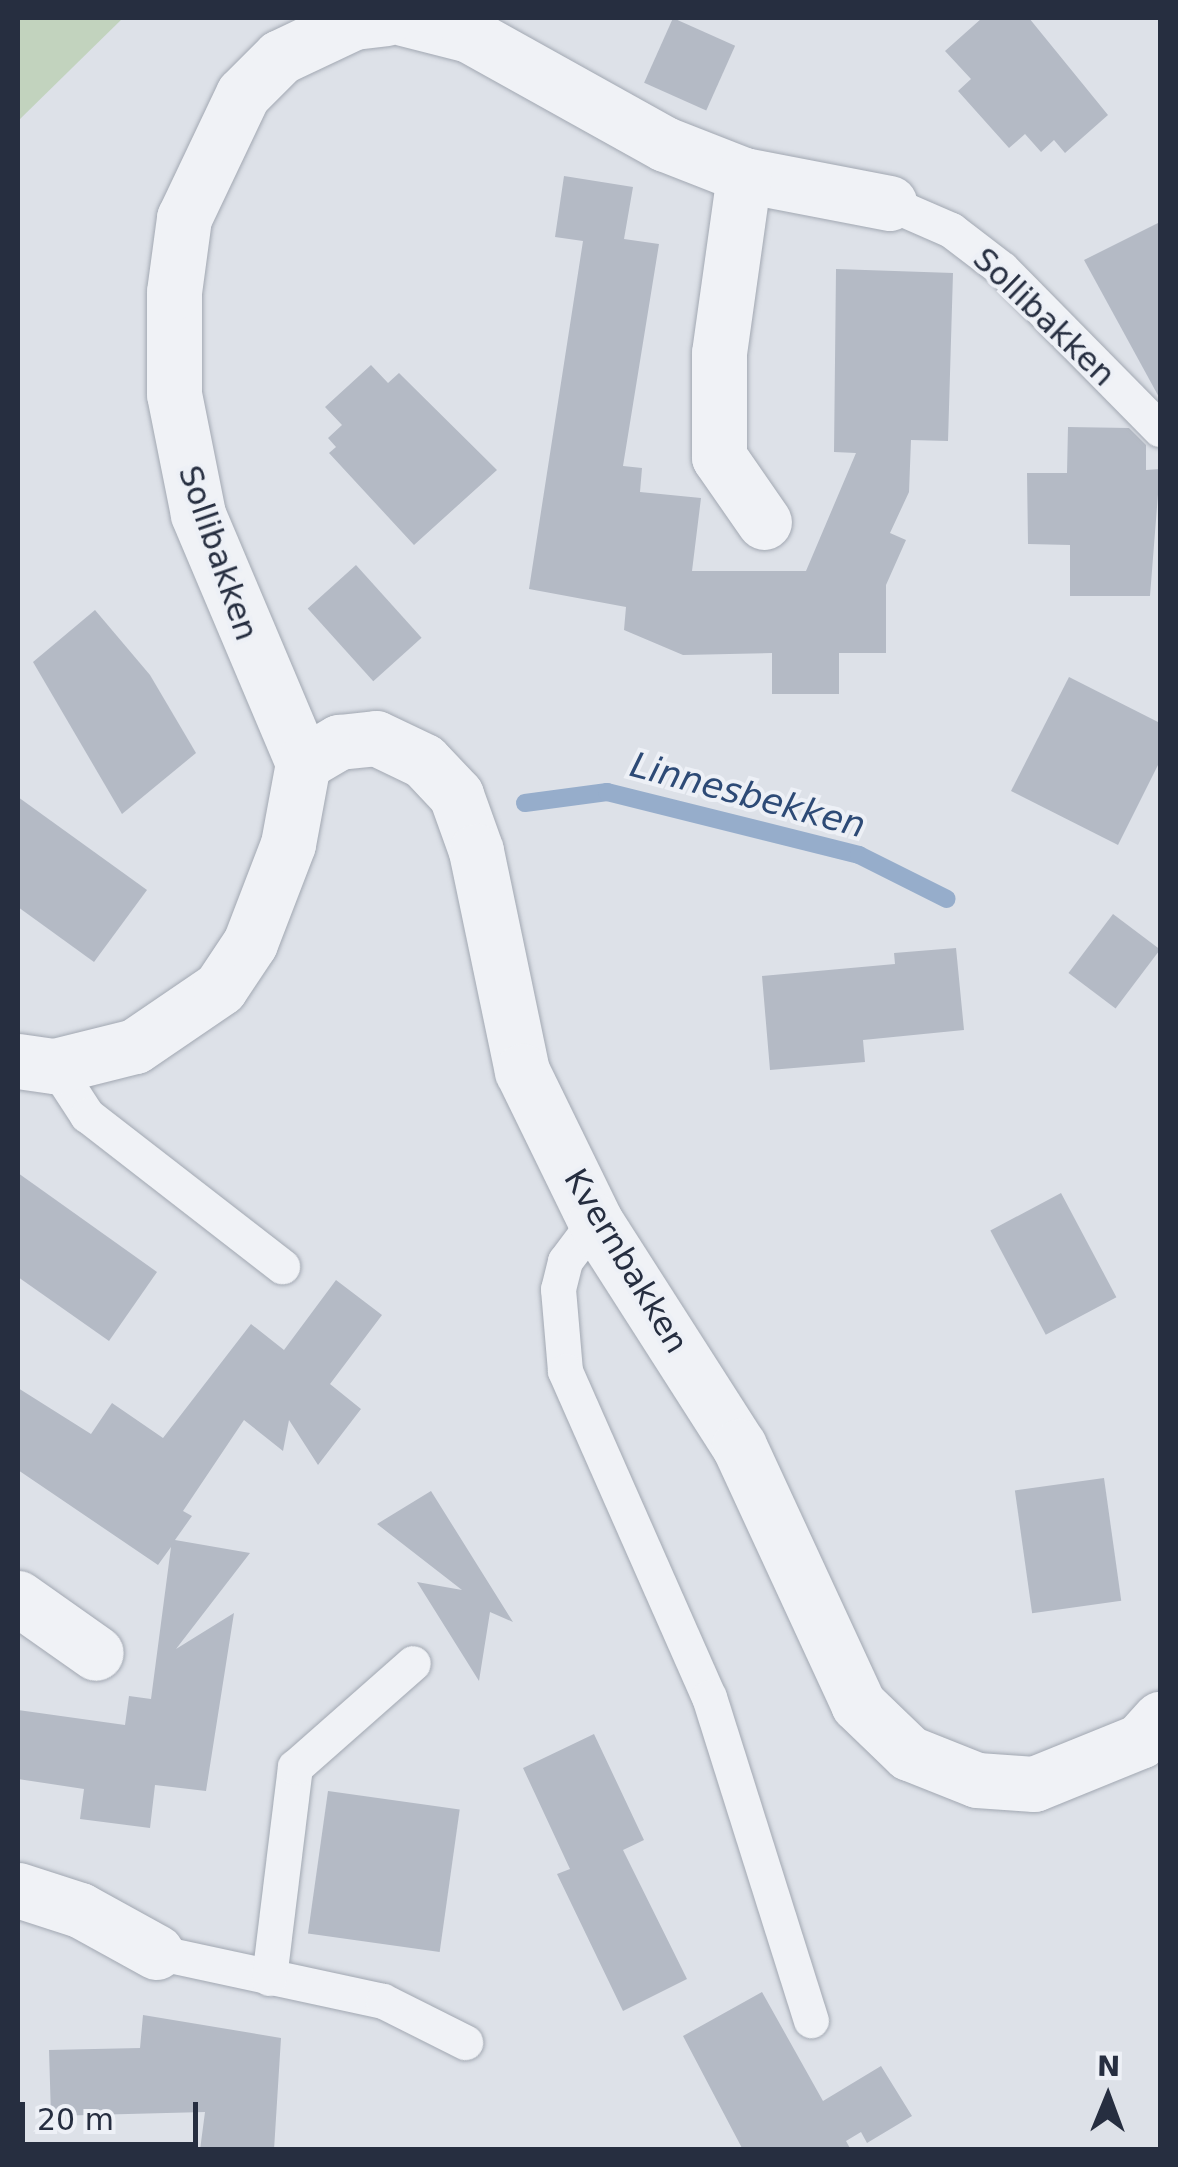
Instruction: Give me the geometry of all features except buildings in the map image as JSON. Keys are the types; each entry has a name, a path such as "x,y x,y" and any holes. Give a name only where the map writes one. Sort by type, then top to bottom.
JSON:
{"street":[{"name":"Sollibakken","path":"303,764 198,514 174,394 174,292 184,218 243,94 280,58 354,22 386,18"},
{"name":"Sollibakken","path":"403,18 469,35 666,144 744,175 889,203"},
{"path":"744,175 719,353 719,457 764,522"},
{"name":"Kvernbakken","path":"303,764 340,742 376,738 424,760 456,795 522,1071 595,1221 739,1446 858,1704 909,1752 977,1780 1034,1784 1140,1741 1160,1720"},
{"path":"36,1063 135,1046 220,988 250,943 282,860 303,764"},
{"path":"18,1598 96,1653"},
{"path":"18,1890 80,1910 156,1952"}],"lane":[{"name":"Sollibakken","path":"889,203 951,230 1002,268 1160,429"},
{"path":"36,1063 86,1115 282,1266"},
{"path":"595,1221 565,1261 558,1289 565,1372 710,1698 812,2020"},
{"path":"269,1978 295,1766 412,1664"},
{"path":"156,1952 382,2001 465,2042"}],"green space":[{"path":"18,18 123,18 18,121"}],"waterway":[{"name":"Linnesbekken","path":"525,803 607,792 859,855 947,899"}]}
